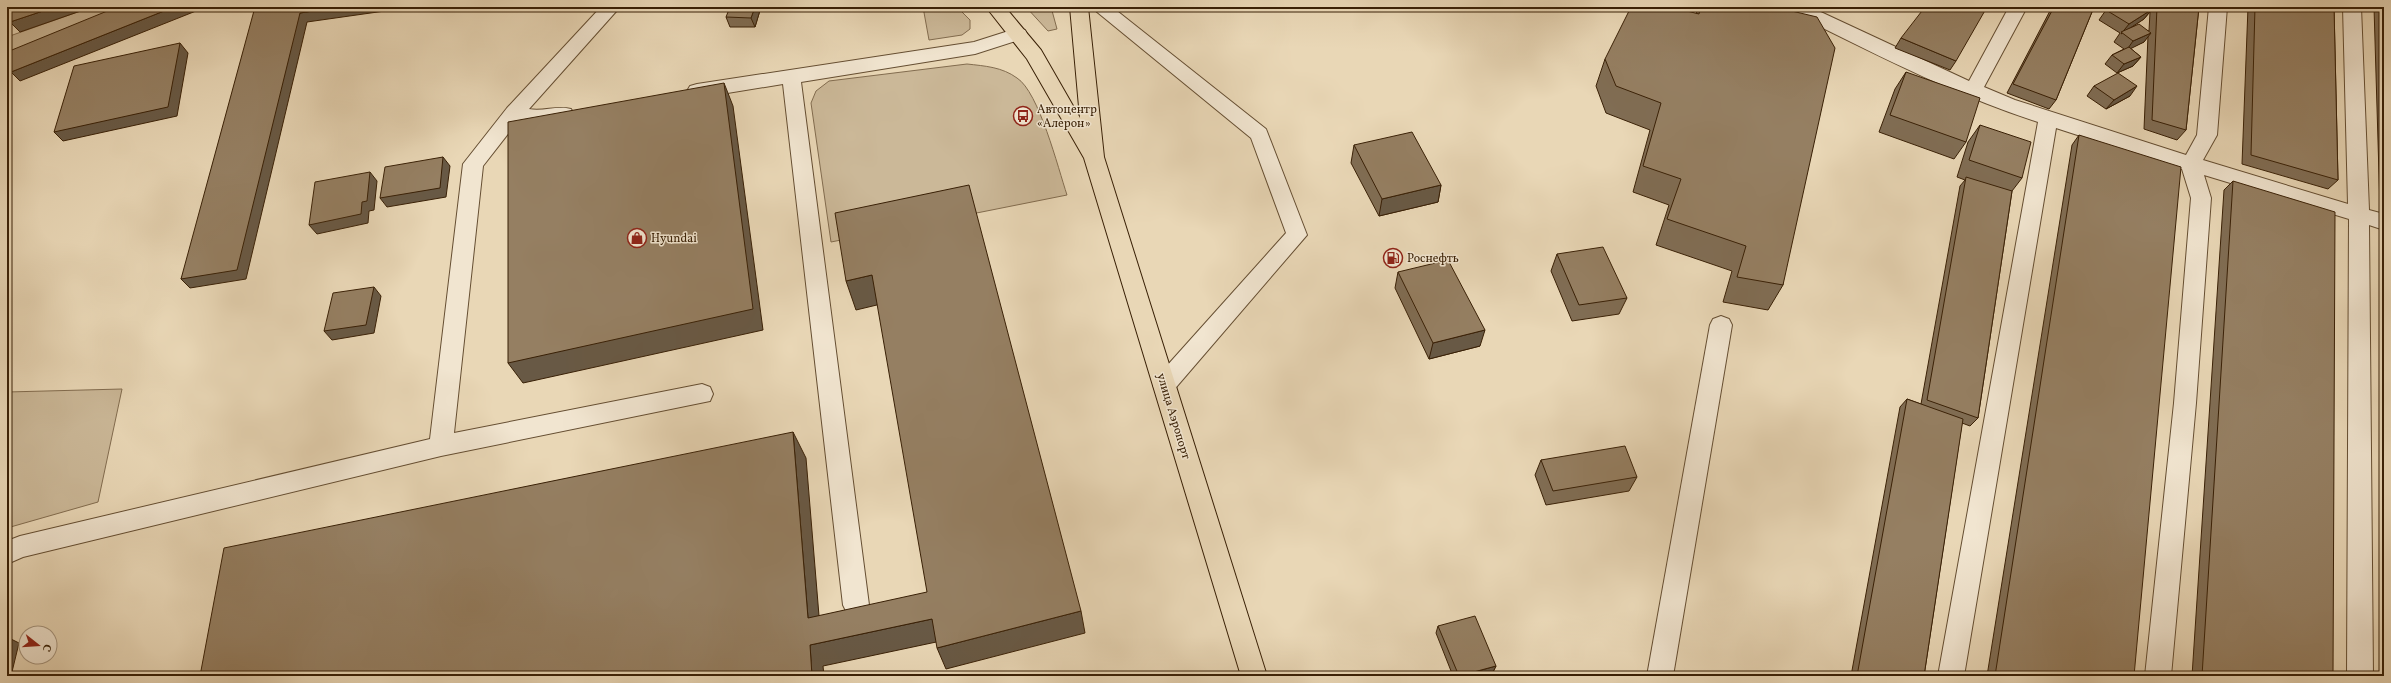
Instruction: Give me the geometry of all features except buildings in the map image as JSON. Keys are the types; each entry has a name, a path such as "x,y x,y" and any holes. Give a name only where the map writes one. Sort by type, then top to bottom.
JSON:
{"main road":[{"name":"улица Аэропорт","path":"995,7 1034,55 1094,157"},
{"name":"улица Аэропорт","path":"1079,7 1094,157 1254,676"}],"lane":[{"path":"441,446 473,164 514,113 611,7"},
{"path":"1100,7 1259,134 1297,235 1164,385"},
{"path":"1794,7 2008,105 2191,164 2384,222"},
{"path":"1973,90 2018,7"},
{"path":"2158,676 2185,403 2201,198 2191,164 2207,135 2218,7"},
{"path":"2352,7 2359,215 2360,676"},
{"path":"676,94 791,75 975,48 1018,34"},
{"path":"791,75 856,605"},
{"path":"514,113 538,118 584,110"},
{"path":"1951,676 2048,118"},
{"path":"1660,676 1721,325"},
{"path":"7,553 20,546 441,446 702,394"}],"shaded area":[{"path":"92,7 149,7 7,65 7,37"},
{"path":"923,7 957,7 970,20 970,29 962,35 929,40"},
{"path":"1026,7 1051,7 1057,29 1048,31"},
{"path":"967,64 980,65 1005,71 1017,78 1025,86 1033,98 1047,132 1067,195 831,242 811,103 816,91 829,81"},
{"path":"122,389 98,502 7,528 7,392"}],"place":[{"name":"Автоцентр «Алерон»","path":"1023,116"},
{"name":"Hyundai","path":"637,238"},
{"name":"Роснефть","path":"1393,258"}]}
